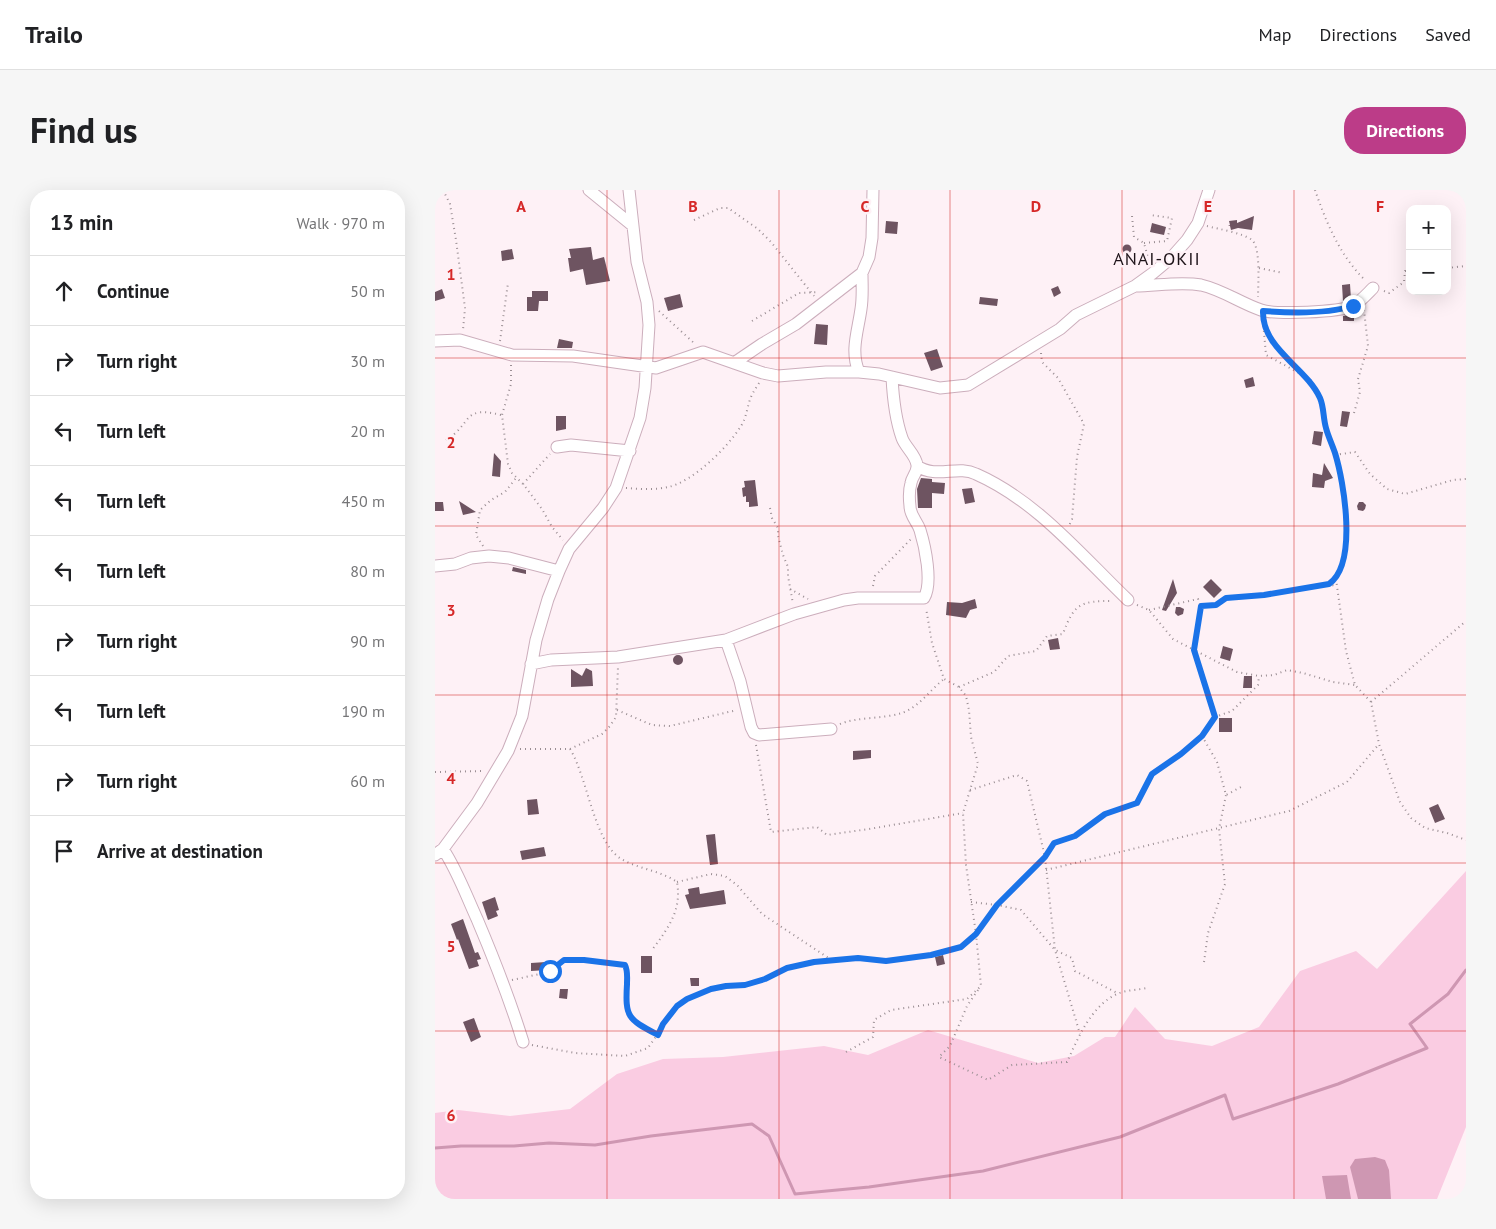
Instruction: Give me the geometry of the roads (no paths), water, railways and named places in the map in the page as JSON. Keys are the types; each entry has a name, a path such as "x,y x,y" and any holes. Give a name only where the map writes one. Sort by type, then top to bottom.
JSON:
{"street":[{"path":"589,190 632,225"},
{"path":"523,1042 503,982 454,865 439,852 477,804 497,773 510,747 522,716 531,664 548,599 559,571 569,549 603,508 616,488 640,418 645,388 649,325 647,302 637,262 629,190"},
{"path":"859,372 854,353 862,296 862,273 869,257 872,238 873,190"},
{"path":"435,341 460,340 512,355 573,356 656,368 703,352 763,373 779,376 826,372 859,372 940,388 967,385 1060,329 1076,315 1135,286 1153,273 1171,258 1187,240 1198,223 1209,190"},
{"path":"734,363 788,329 862,273"},
{"path":"1135,286 1199,285 1220,290 1263,311 1277,312 1339,310 1353,306 1373,288"},
{"path":"531,664 551,660 618,657 726,640 794,614 831,603 858,598 924,598 927,588 927,565 920,529 911,514 910,506 911,483 917,466 903,440 896,417 892,377"},
{"path":"557,447 571,445 629,451"},
{"path":"917,466 925,471 932,472 965,471 976,474 1011,493 1038,512 1128,600"},
{"path":"435,566 455,564 471,558 489,556 509,558 559,571"},
{"path":"726,640 740,681 754,733 759,735 831,729"}],"waterway":[{"path":"435,1148 549,1143 595,1145 752,1124 769,1136 795,1194 869,1187 983,1171 1120,1137 1225,1095 1233,1119 1338,1084 1427,1048 1410,1024 1448,994 1466,970"}],"district":[{"name":"ANAI-OKII","path":"1157,258"}]}
